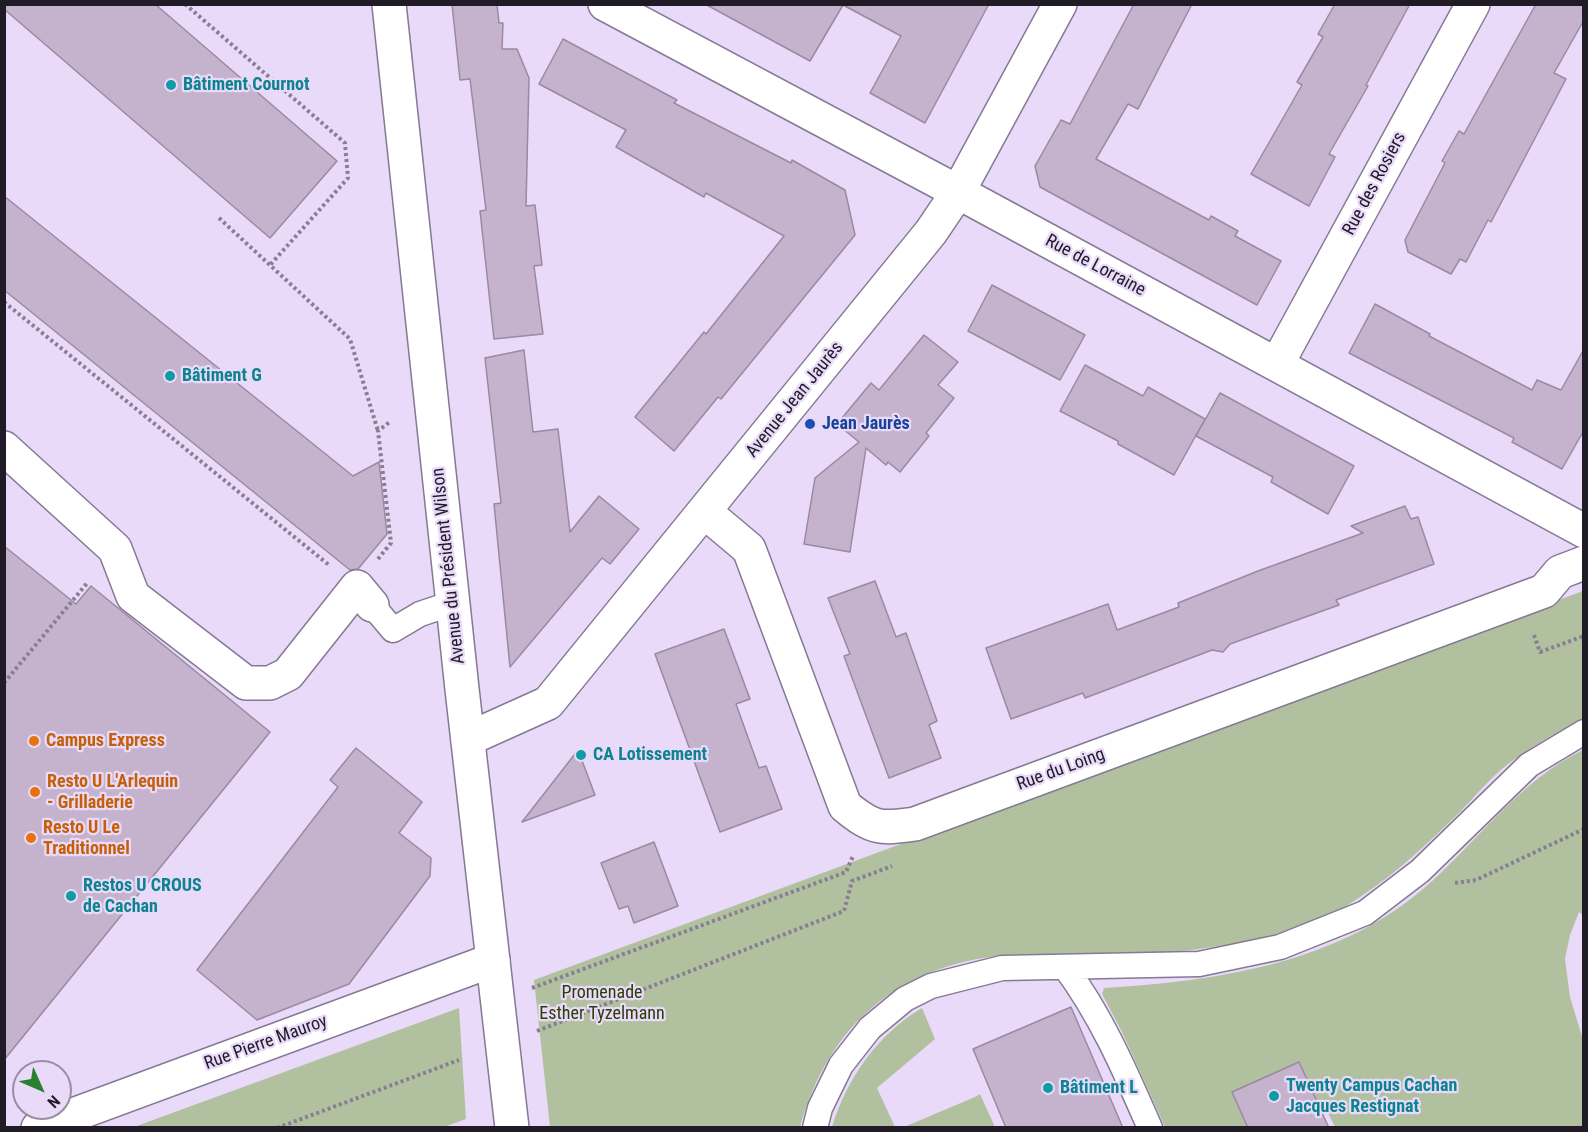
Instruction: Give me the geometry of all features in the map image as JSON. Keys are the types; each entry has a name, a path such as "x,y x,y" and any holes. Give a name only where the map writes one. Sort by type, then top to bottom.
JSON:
{"street":[{"name":"Avenue du Président Wilson","path":"389,4 512,1128"},
{"name":"Rue de Lorraine","path":"605,4 644,14 958,192 1584,531"},
{"name":"Avenue Jean Jaurès","path":"468,739 548,703 931,232 958,192 1060,4"},
{"name":"Rue des Rosiers","path":"1277,364 1473,4"},
{"path":"4,448 115,549 134,596 246,682 270,683 288,674 364,596"},
{"name":"Rue du Loing","path":"705,512 749,549 845,806 867,824 890,828 927,820 1544,591 1560,572 1584,563"},
{"name":"Rue Pierre Mauroy","path":"38,1128 493,960"}],"lane":[{"path":"364,596 393,630 420,614 453,603"},
{"path":"815,1128 820,1108 841,1065 870,1028 905,999 931,986 1002,968 1199,964 1280,946 1365,913 1420,871 1529,765 1584,732"},
{"path":"1065,967 1091,1002 1112,1040 1150,1128"}],"path":[{"path":"185,4 345,143 348,178 270,265"},
{"path":"4,302 364,596 391,543 378,431 350,339 219,218"},
{"path":"378,431 391,422"},
{"path":"5,682 93,576"},
{"path":"1395,890 1426,888 1476,879 1584,830"},
{"path":"497,992 528,989 846,872 856,848"},
{"path":"533,1032 844,911 852,881"},
{"path":"277,1128 459,1060"}],"green space":[{"name":"Promenade Esther Tyzelmann","path":"1583,591 1583,719 1542,741 1503,768 1412,857 1374,888 1331,915 1279,933 1204,948 1128,955 1006,955 968,961 933,972 901,987 874,1006 850,1030 829,1058 813,1090 800,1127 550,1127 534,980"},
{"path":"1583,750 1583,915 1579,912 1570,935 1565,959 1570,997 1583,1040 1583,1127 1335,1127 1322,1101 1318,1103 1299,1062 1232,1092 1248,1127 1165,1127 1122,1032 1102,994 1104,988 1191,980 1234,973 1318,950 1358,932 1395,910 1430,883 1521,793 1561,762"},
{"path":"459,1008 466,1119 444,1127 134,1127"},
{"path":"922,1008 935,1039 877,1088 895,1127 832,1127 846,1091 866,1059 891,1031"},
{"path":"980,1094 995,1127 904,1127 975,1097"}],"building":[{"name":"Bâtiment Cournot","path":"4,4 155,4 337,161 270,238 4,9"},
{"path":"452,4 497,4 499,23 503,23 502,49 517,49 529,78 526,206 535,205 542,265 534,266 543,334 494,339 480,211 486,210 470,79 460,80"},
{"path":"705,4 989,4 925,123 870,93 901,36 843,5 810,61"},
{"path":"1134,4 1192,4 1138,109 1128,104 1096,159 1209,220 1211,216 1238,231 1235,236 1281,261 1257,305 1040,187 1035,166 1061,120 1070,124"},
{"path":"1335,4 1410,4 1366,85 1368,86 1329,154 1335,157 1309,206 1251,174 1302,85 1297,82 1323,37 1318,34"},
{"path":"1536,4 1584,4 1584,20 1554,73 1566,79 1491,222 1488,220 1466,262 1460,259 1451,274 1408,252 1405,240 1445,163 1442,161 1459,131 1464,134"},
{"path":"563,39 677,100 674,103 791,163 792,160 845,190 855,235 721,399 718,397 674,451 635,417 704,332 706,334 784,236 706,193 704,197 616,147 626,130 539,84"},
{"name":"Bâtiment G","path":"4,196 353,476 379,462 387,534 358,569 350,570 4,290"},
{"path":"992,285 1085,335 1060,380 968,331"},
{"path":"1375,304 1430,334 1429,336 1532,390 1537,380 1561,390 1584,349 1584,430 1562,469 1512,442 1514,438 1349,353"},
{"path":"924,335 958,362 938,385 954,398 926,433 929,436 900,472 888,462 886,465 866,448 850,552 804,544 815,478 859,442 837,424 871,383 879,390"},
{"path":"524,350 533,432 558,429 570,532 599,496 639,529 610,564 602,558 510,667 494,504 501,503 485,358"},
{"path":"1085,365 1143,396 1148,387 1205,419 1174,475 1118,444 1118,441 1060,411"},
{"path":"1220,393 1354,466 1328,514 1271,482 1273,477 1196,436"},
{"path":"1405,506 1411,519 1418,517 1434,564 1336,600 1339,605 1230,644 1223,652 1212,650 1085,698 1083,693 1011,719 986,648 1108,604 1117,630 1179,607 1178,603 1258,571 1363,533 1351,526"},
{"name":"Restos U CROUS de Cachan","path":"4,546 76,604 91,586 270,732 4,1060"},
{"path":"875,581 896,637 906,633 937,721 929,725 941,758 889,778 844,656 850,654 828,598"},
{"path":"724,629 750,699 736,704 759,768 766,766 782,809 720,832 655,654"},
{"path":"356,748 422,802 399,833 431,858 430,876 349,984 257,1020 197,970 338,787 330,780"},
{"path":"578,750 595,795 522,822"},
{"path":"654,842 678,906 634,923 628,906 619,909 601,863"},
{"name":"Bâtiment L","path":"1071,1007 1123,1128 1006,1128 973,1049"},
{"name":"Twenty Campus Cachan Jacques Restignat","path":"1299,1062 1329,1128 1248,1128 1232,1092"}],"place":[{"name":"Bâtiment Cournot","path":"171,85"},
{"name":"Bâtiment G","path":"170,376"},
{"name":"Jean Jaurès","path":"810,424"},
{"name":"Campus Express","path":"34,741"},
{"name":"CA Lotissement","path":"581,755"},
{"name":"Resto U L'Arlequin - Grilladerie","path":"35,792"},
{"name":"Resto U Le Traditionnel","path":"31,838"},
{"name":"Restos U CROUS de Cachan","path":"71,896"},
{"name":"Bâtiment L","path":"1048,1088"},
{"name":"Twenty Campus Cachan Jacques Restignat","path":"1274,1096"}]}
